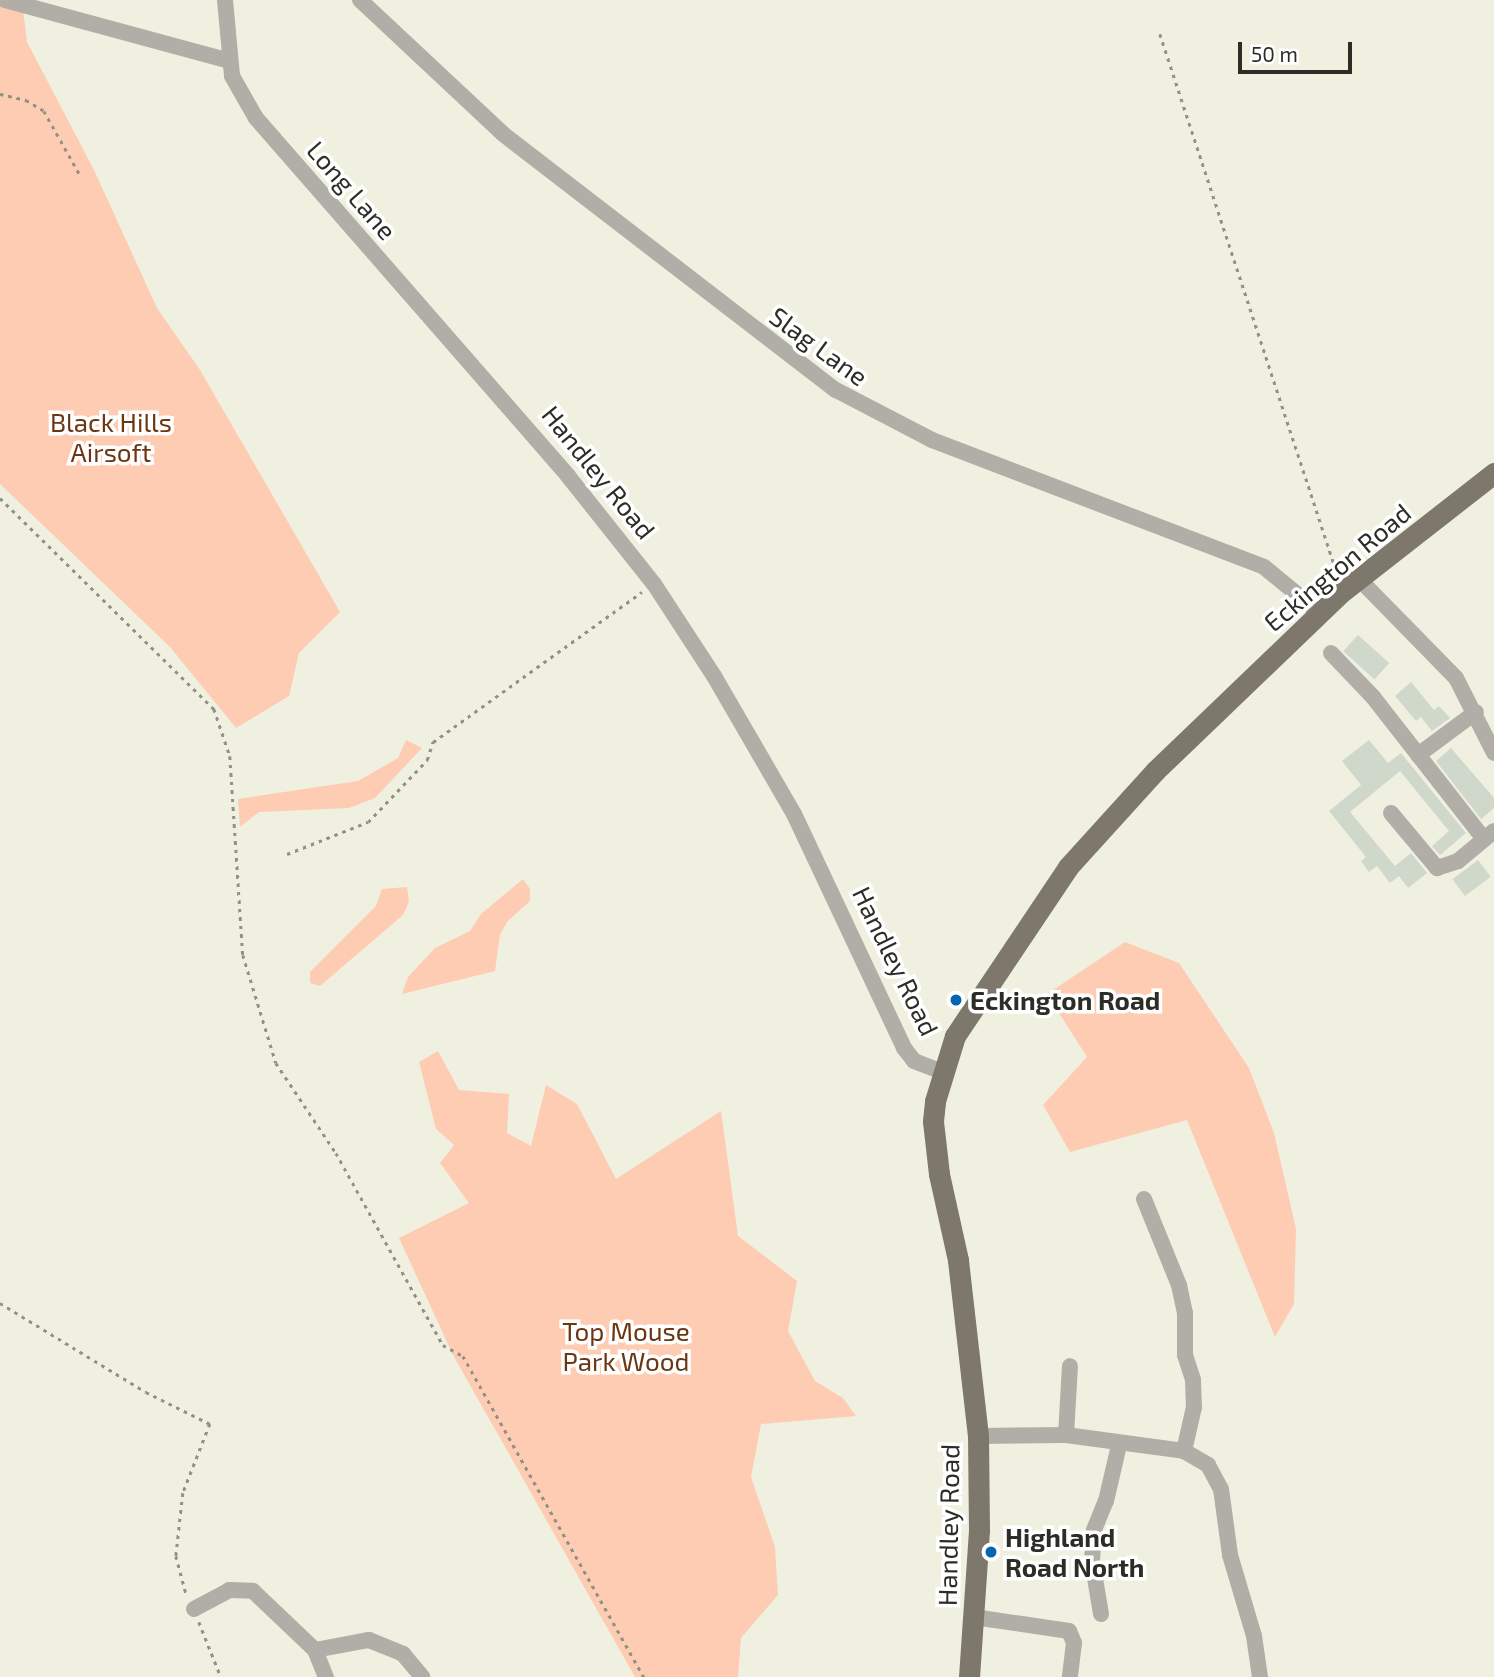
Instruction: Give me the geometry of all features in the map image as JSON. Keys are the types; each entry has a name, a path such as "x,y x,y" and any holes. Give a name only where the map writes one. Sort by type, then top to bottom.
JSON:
{"main road":[{"name":"Eckington Road","path":"943,1072 955,1036 1068,867 1155,771 1351,585 1494,473"},
{"name":"Handley Road","path":"943,1072 935,1101 935,1146 958,1261 978,1436 974,1617 969,1677"}],"street":[{"path":"5,0 230,61"},
{"name":"Long Lane","path":"225,0 230,61 235,85 256,118 493,389"},
{"name":"Slag Lane","path":"360,0 503,134 836,390 932,440 1264,567 1320,613"},
{"name":"Handley Road","path":"493,389 653,584 714,676 794,814 905,1048 914,1061 943,1072"},
{"path":"1351,585 1457,678 1494,753"},
{"path":"1331,653 1489,835 1458,861 1437,868 1391,813"},
{"path":"1418,755 1476,712"},
{"path":"1144,1199 1179,1285 1185,1313 1185,1354 1193,1380 1194,1407 1184,1451"},
{"path":"1066,1435 1070,1366"},
{"path":"978,1436 1066,1435 1119,1445 1184,1451 1208,1465 1221,1489 1230,1555 1254,1636 1260,1677"},
{"path":"1101,1614 1092,1560 1094,1530 1106,1502 1119,1445"},
{"path":"194,1609 229,1590 253,1591 315,1650 326,1677"},
{"path":"974,1617 1069,1631 1074,1643 1070,1677"},
{"path":"315,1650 369,1640 403,1654 422,1677"}],"path":[{"path":"1160,34 1351,585"},
{"path":"0,94 26,100 44,111 80,175"},
{"path":"0,498 214,709 230,756 243,955 276,1063 336,1153 443,1345 463,1356 644,1677"},
{"path":"287,854 368,822 427,760 433,742 653,584"},
{"path":"0,1303 146,1392 210,1424 183,1493 176,1556 221,1677"}],"green space":[{"name":"Black Hills Airsoft","path":"0,3 23,10 27,42 94,170 157,308 200,370 340,612 299,653 289,696 236,728 170,647 0,484"},
{"path":"406,740 422,748 375,798 349,808 259,812 240,827 238,799 358,781 398,758"},
{"path":"523,879 530,889 530,901 507,922 500,935 495,971 402,994 408,977 435,948 470,931 481,914"},
{"path":"407,887 409,902 403,915 320,986 310,983 310,972 376,906 382,889"},
{"path":"1125,942 1179,963 1249,1068 1274,1133 1296,1229 1294,1304 1275,1337 1187,1120 1070,1152 1043,1105 1087,1057 1047,994"},
{"name":"Top Mouse Park Wood","path":"438,1051 459,1090 509,1094 507,1133 531,1146 546,1085 577,1104 616,1179 721,1111 738,1236 797,1281 788,1331 815,1381 843,1398 856,1416 761,1424 751,1477 775,1547 778,1595 741,1638 738,1677 635,1677 453,1355 399,1238 469,1203 440,1163 454,1145 436,1129 419,1062"}],"building":[{"path":"1358,635 1389,663 1374,679 1343,651"},
{"path":"1411,682 1434,710 1439,706 1450,718 1432,731 1421,717 1416,721 1395,696"},
{"path":"1369,740 1388,763 1401,753 1466,833 1440,855 1432,846 1449,831 1400,771 1350,812 1395,866 1411,853 1427,873 1408,888 1399,876 1390,883 1377,866 1369,872 1361,861 1366,857 1329,811 1361,785 1342,761"},
{"path":"1451,748 1494,798 1494,808 1481,819 1436,761"},
{"path":"1478,860 1491,877 1465,896 1452,879"}],"place":[{"name":"Eckington Road","path":"956,1000"},
{"name":"Highland Road North","path":"991,1552"}]}
